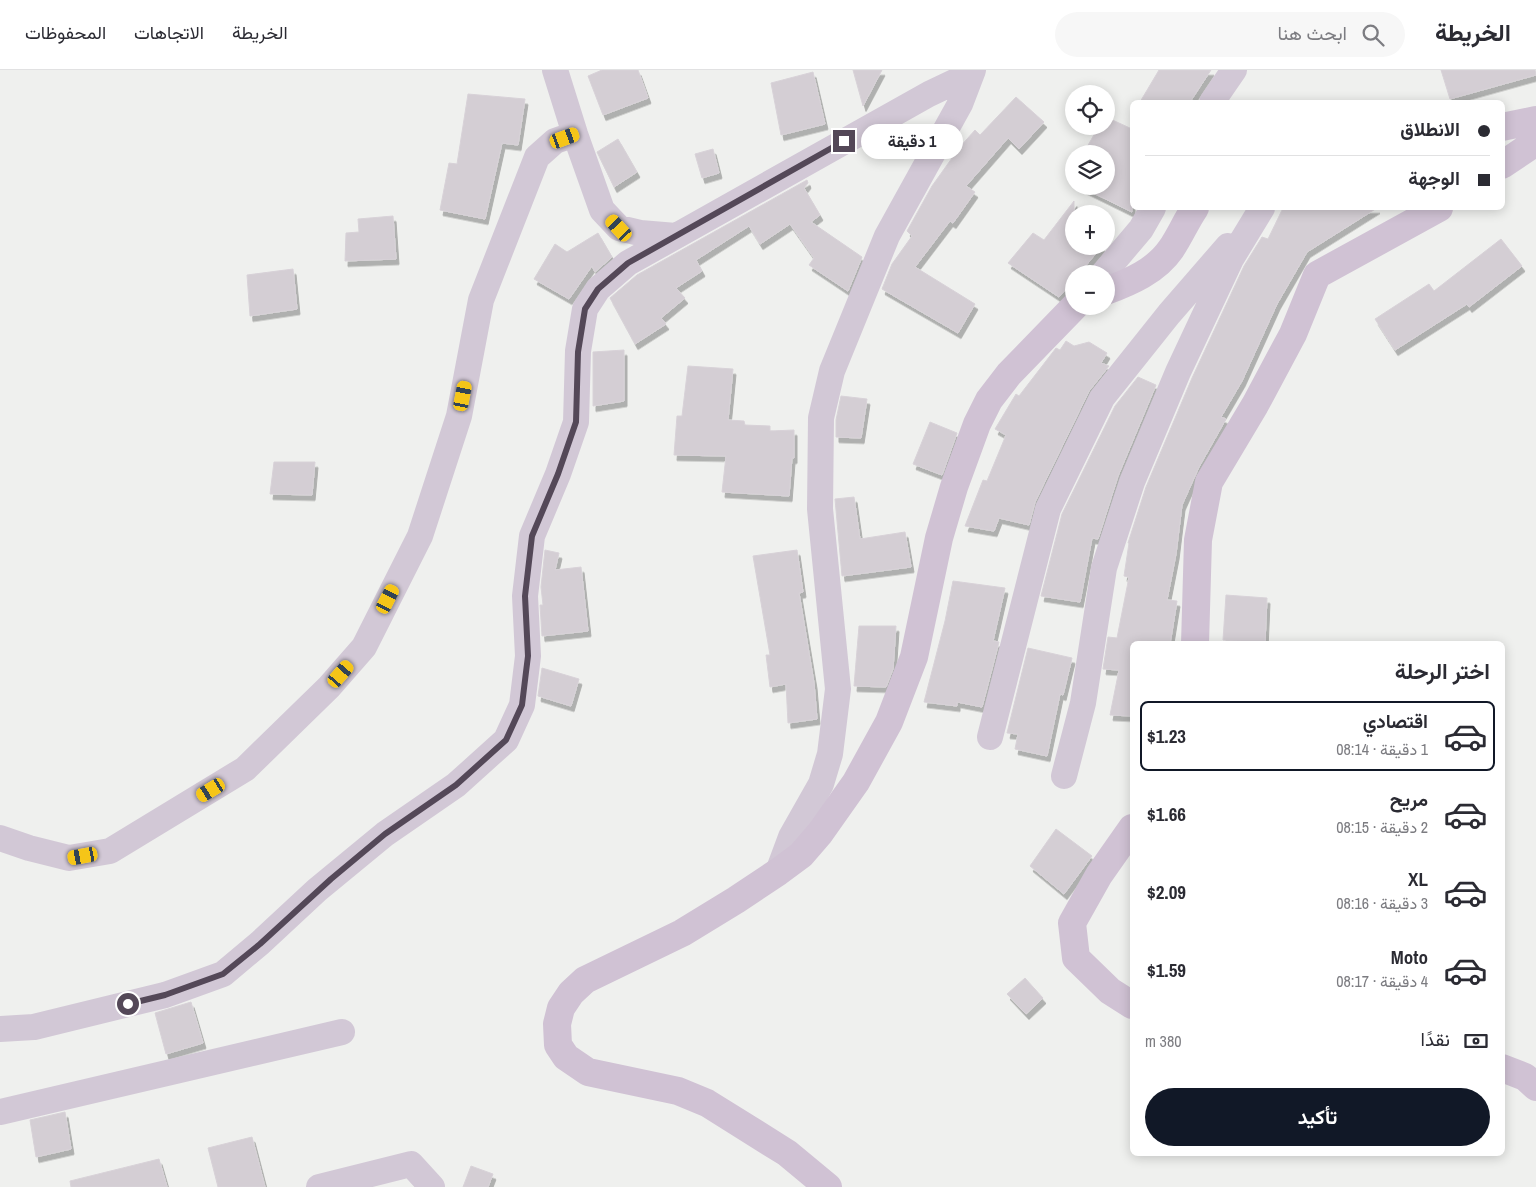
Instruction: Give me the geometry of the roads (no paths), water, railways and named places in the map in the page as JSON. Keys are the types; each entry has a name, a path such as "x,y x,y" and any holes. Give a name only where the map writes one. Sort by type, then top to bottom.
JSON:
{"main road":[{"path":"1505,125 1536,120"},
{"path":"1505,163 1536,142"},
{"path":"1115,287 1139,278 1171,250 1193,210"},
{"path":"1195,641 1198,540 1209,482 1255,405 1293,334 1318,275 1436,210"},
{"path":"828,1187 787,1152 707,1103 678,1091 588,1072 566,1056 558,1045 557,1024 560,1008 571,993 585,980 682,933 736,900 801,855 820,833 856,782 889,722 914,657 939,538 954,487 977,424 989,400 1009,374 1066,315"},
{"path":"1130,831 1099,876 1072,923 1076,958 1110,991 1130,1004"},
{"path":"1505,1069 1524,1077 1536,1087"}],"street":[{"path":"555,70 602,210 619,228 640,234 676,236"},
{"path":"1213,100 1234,70"},
{"path":"0,1029 34,1027 72,1018 165,995 223,974 260,944 317,890 385,834 456,785 506,740 522,705 528,656 525,596 532,536 558,474 576,422 578,352 585,309 598,289 628,263 928,94 972,72"},
{"path":"778,872 791,837 821,784 830,754 838,689 820,509 821,418 832,371 887,236 960,104 972,72"},
{"path":"0,838 29,848 69,858 110,851 245,770 329,687 364,647 420,536 459,416 482,300 537,156 555,141 575,134"},
{"path":"1111,265 1141,229 1152,210"},
{"path":"990,737 1048,509 1102,398 1211,264 1258,213"},
{"path":"1064,776 1083,703 1104,568 1132,482 1178,372 1230,259 1258,213"},
{"path":"0,1112 342,1032"},
{"path":"319,1187 411,1164 432,1187"}]}
